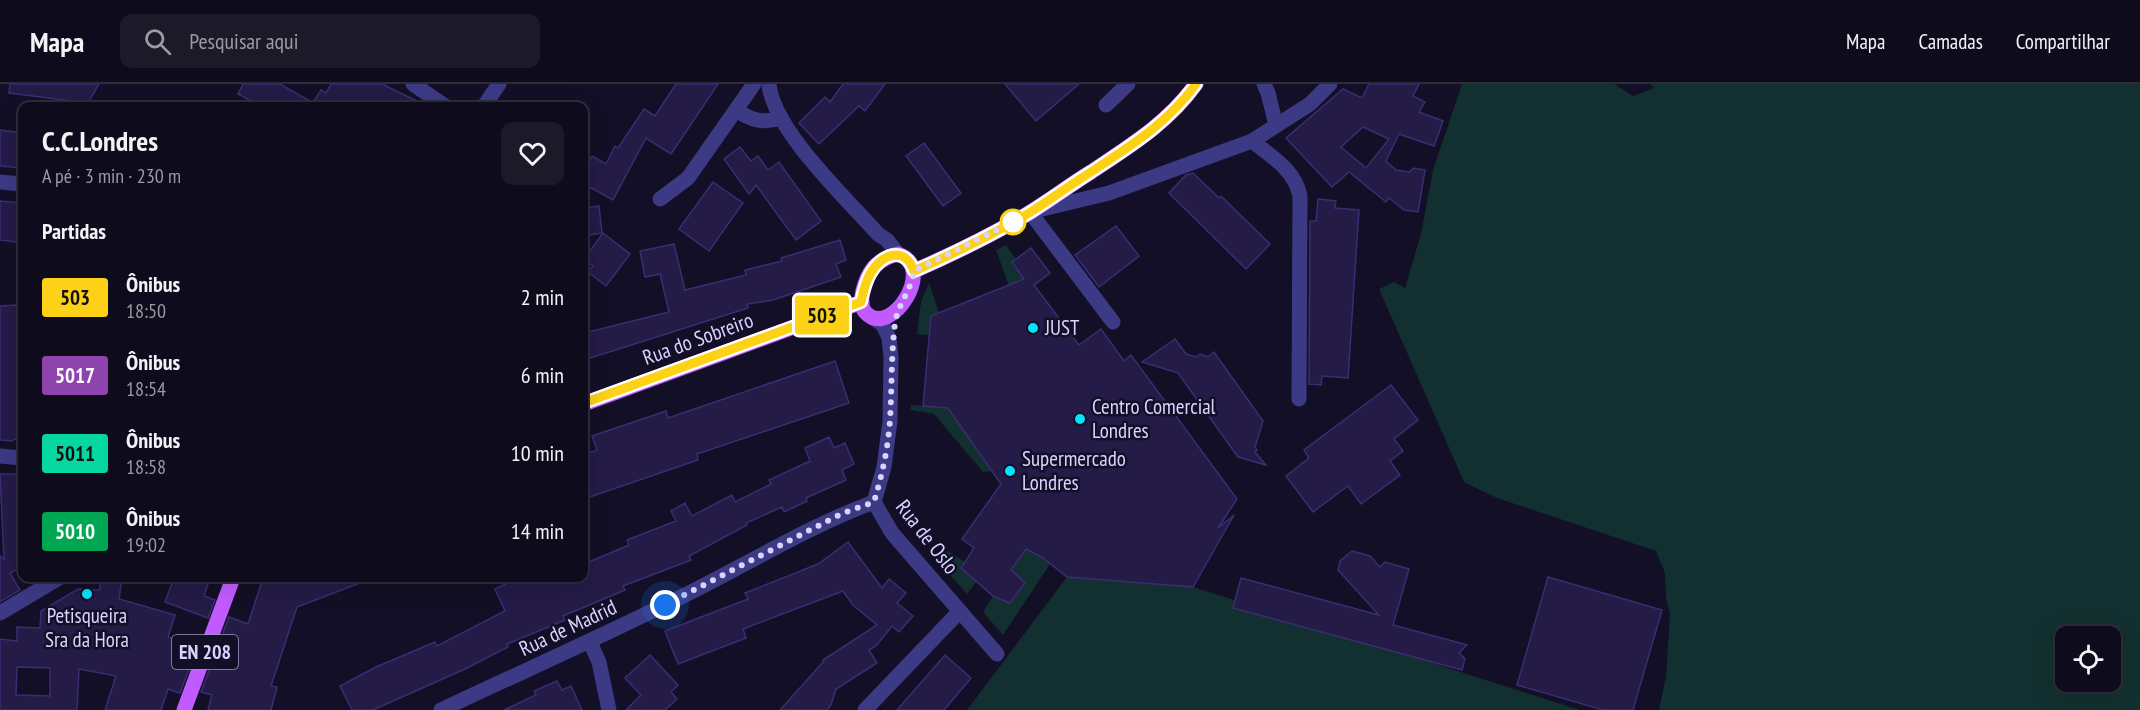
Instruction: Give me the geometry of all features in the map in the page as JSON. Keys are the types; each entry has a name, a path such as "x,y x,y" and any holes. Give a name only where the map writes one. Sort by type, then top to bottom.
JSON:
{"main road":[{"path":"914,271 984,238 1030,212 1094,170 1162,123 1185,100 1196,84"},
{"path":"898,254 906,257 914,271 910,290 891,316 881,319 873,318 864,311 861,302 866,283 879,263 898,254"},
{"name":"Rua do Sobreiro","path":"588,403 861,302"},
{"name":"EN 208","path":"184,710 232,582"}],"street":[{"path":"413,84 438,102"},
{"path":"487,102 499,84"},
{"path":"660,199 688,178 754,84"},
{"path":"770,84 772,100 781,118 806,153 898,254"},
{"path":"1106,105 1128,84"},
{"path":"1264,84 1276,125"},
{"path":"1113,322 1030,212 1109,193 1252,141 1310,104 1330,84"},
{"path":"736,110 754,120 765,122 781,118"},
{"path":"1252,141 1293,176 1298,185 1300,196 1299,399"},
{"path":"1094,170 1084,181 1084,192 1095,195 1109,193"},
{"path":"0,182 18,184"},
{"path":"878,234 879,263"},
{"name":"Rua de Oslo","path":"899,308 891,357 890,421 884,467 874,502 892,533 997,654"},
{"name":"Rua de Oslo","path":"873,318 885,329 889,338 891,357"},
{"path":"0,456 18,458"},
{"name":"Rua de Madrid","path":"441,710 590,642 843,513 874,502"},
{"path":"0,613 52,582"},
{"path":"865,710 959,612"},
{"path":"590,642 599,663 609,710"}],"green space":[{"path":"1462,84 1614,84 1633,96 1654,88 1650,84 2140,84 2140,710 1659,710 1666,677 1670,613 1666,598 1665,573 1656,551 1497,498 1464,482 1379,289 1394,282 1405,288 1421,234 1433,170"},
{"path":"1006,245 1028,278 1009,286 996,250"},
{"path":"929,283 939,313 931,316 929,335 917,334 921,302"},
{"path":"911,405 948,408 993,471 983,472 934,414 911,410"},
{"path":"1026,549 1050,564 1003,635 983,612 993,596 1011,603 1025,583 1011,570"},
{"path":"948,551 965,562 961,568 976,582 967,594 939,562"},
{"path":"1067,577 1193,587 1580,710 967,710"}],"building":[{"path":"10,84 99,84 89,102 9,93"},
{"path":"243,84 280,84 311,102 253,102 238,94"},
{"path":"331,84 382,84 419,102 314,102 321,90 326,93"},
{"path":"676,84 718,84 671,154 646,138 613,200 588,186 588,164 592,156 606,164 615,146 618,148 644,109 655,116"},
{"path":"843,84 885,84 865,111 859,106 819,144 799,123 825,97 830,102"},
{"path":"1005,84 1079,84 1036,121"},
{"path":"1369,84 1419,84 1413,96 1425,102 1419,112 1443,121 1434,146 1399,134 1386,161 1396,170 1410,172 1413,168 1425,170 1418,212 1404,210 1389,198 1386,202 1349,172 1332,187 1286,138 1343,89 1362,98","holes":["1363,127 1389,139 1366,168 1341,147"]},
{"path":"0,130 18,132 18,168 0,166"},
{"path":"924,143 961,193 943,206 906,156"},
{"path":"740,147 751,161 758,156 768,170 779,162 821,221 796,240 756,185 749,194 724,159"},
{"path":"1193,173 1219,198 1221,196 1270,244 1246,269 1169,193 1186,175"},
{"path":"713,182 743,203 709,251 679,229"},
{"path":"1318,199 1336,201 1335,208 1359,210 1348,378 1322,376 1321,385 1309,384 1310,221 1316,221"},
{"path":"0,201 18,203 16,242 0,240"},
{"path":"599,206 602,233 588,235 588,207"},
{"path":"1116,226 1139,256 1099,287 1075,255"},
{"path":"603,233 630,254 606,286 588,272 593,266 588,262 588,254"},
{"path":"840,240 846,260 836,264 841,277 773,300 747,304 748,308 588,359 588,332 669,312 660,274 645,277 640,251 674,244 685,290 746,275 745,270 782,261 781,258"},
{"path":"1031,248 1050,273 1034,285 1079,345 1101,329 1124,361 1131,355 1237,499 1218,528 1234,515 1193,587 1067,577 1043,558 1026,549 1011,570 1025,583 1010,603 993,596 961,568 974,548 962,539 1001,484 948,408 923,406 931,316 1024,279 1012,262"},
{"path":"17,305 18,312 18,440 13,441 0,440 0,306"},
{"path":"1175,339 1186,354 1196,357 1200,354 1208,357 1214,352 1263,421 1255,452 1266,465 1238,457 1178,373 1142,362"},
{"path":"835,361 849,403 697,454 698,460 588,498 588,453 597,450 592,436 666,411 668,418"},
{"path":"1391,385 1418,420 1394,439 1403,451 1390,461 1400,475 1361,504 1348,486 1313,512 1286,476 1309,458 1304,450"},
{"path":"829,437 834,448 845,443 854,464 842,470 846,480 806,498 807,501 784,512 782,507 746,523 747,525 689,556 691,560 623,586 625,590 563,616 565,620 507,644 508,647 465,669 373,710 352,710 340,686 376,667 435,642 437,646 505,611 495,589 510,582 588,582 588,562 629,545 627,540 676,521 671,511 685,503 692,516 732,495 735,502 771,484 769,480 810,461 805,448"},
{"path":"0,474 18,474 18,569 10,573 20,590 0,602 0,556 4,559"},
{"path":"848,542 882,588 889,579 906,593 897,603 913,616 899,632 892,626 876,646 869,650 877,663 836,689 827,710 780,710 823,660 877,625 853,605 843,591 743,629 746,638 678,664 665,631 748,599 745,593 818,564"},
{"path":"1352,551 1370,556 1380,567 1385,562 1409,569 1393,625 1467,645 1459,653 1465,659 1462,670 1233,608 1241,578 1379,615 1338,570 1340,561"},
{"path":"1548,577 1662,610 1633,710 1603,710 1517,685"},
{"path":"100,582 121,582 119,599 175,615 168,637 179,640 176,647 195,653 180,693 168,689 161,710 105,710 116,676 79,669 77,710 0,710 0,639 17,641 17,627 40,628 41,611 78,589 100,590","holes":["17,667 50,668 50,696 16,695"]},
{"path":"172,582 209,582 204,596 215,600 208,618 165,602"},
{"path":"262,582 362,582 297,607 271,686 277,687 271,710 208,710 212,695 201,692 229,617 248,624"},
{"path":"650,655 678,685 671,692 677,699 665,710 626,710 641,695 625,678"},
{"path":"945,655 971,678 944,710 897,710"},
{"path":"557,681 562,690 571,686 582,710 504,710 536,695 534,691"}],"bus line":[{"name":"503","path":"588,402 861,302 870,274 882,260 898,254 906,257 914,271 984,238 1030,212 1114,158 1162,123 1185,100 1196,84"}],"place":[{"name":"JUST","path":"1033,328"},
{"name":"Centro Comercial Londres","path":"1080,419"},
{"name":"Supermercado Londres","path":"1010,471"},
{"name":"Petisqueira Sra da Hora","path":"87,594"}],"route":[{"path":"665,605 843,513 874,502 884,467 890,421 891,357 896,320 899,308 910,290 914,271 1015,221 1013,222"}]}
